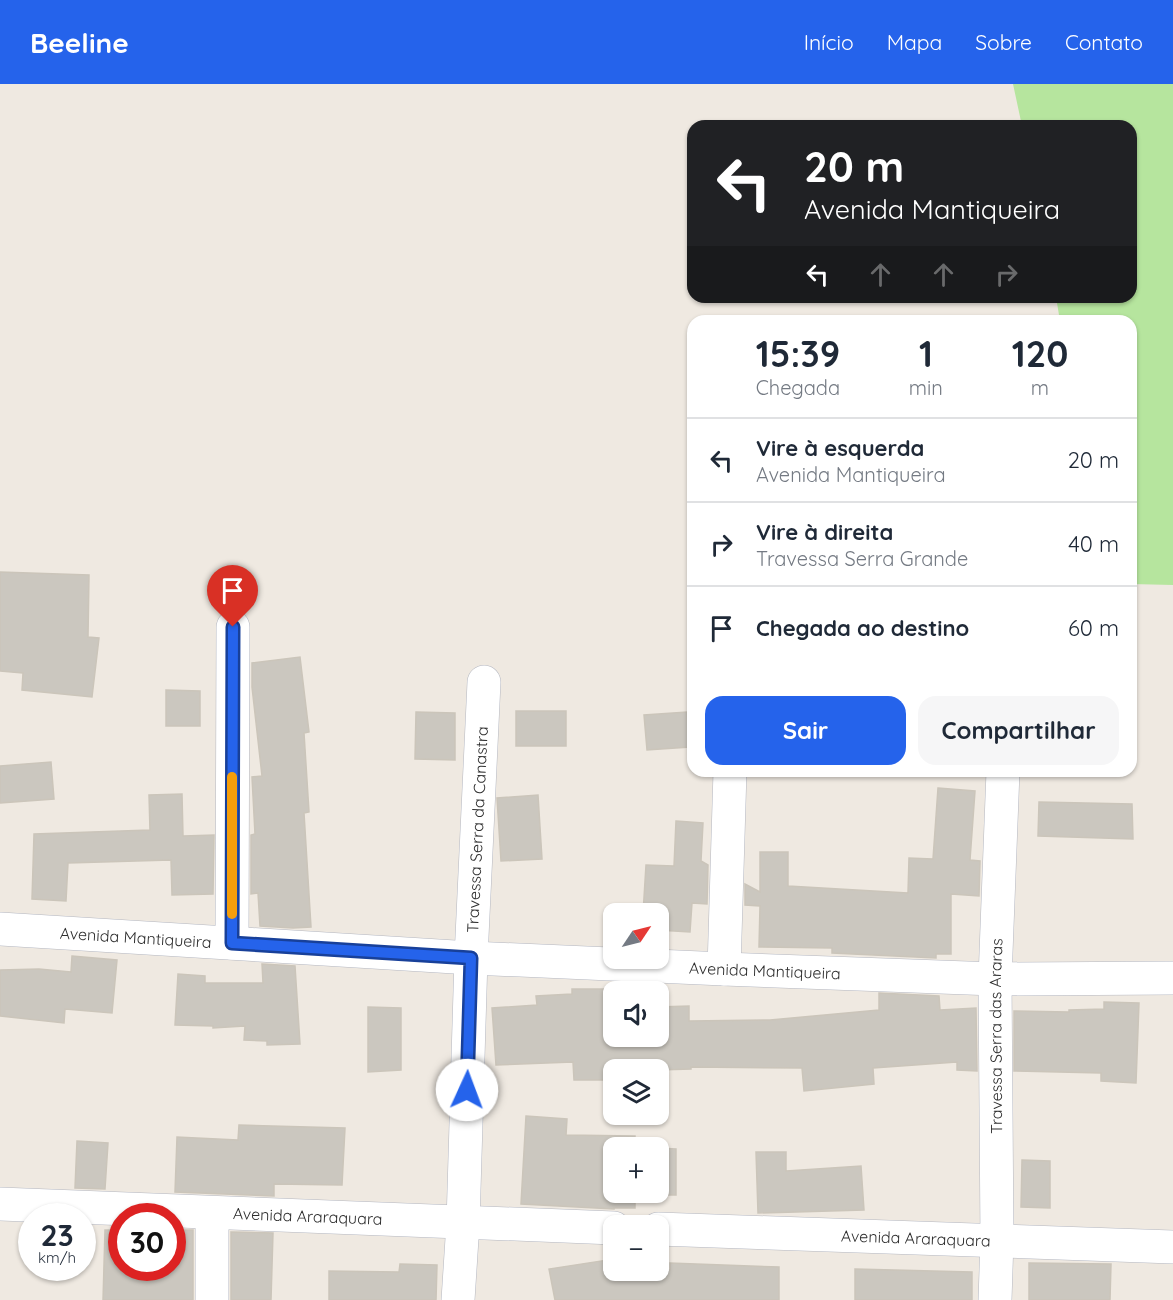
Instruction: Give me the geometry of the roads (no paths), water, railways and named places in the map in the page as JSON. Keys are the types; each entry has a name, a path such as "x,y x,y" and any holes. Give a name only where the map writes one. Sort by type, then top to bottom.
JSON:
{"street":[{"path":"232,943 233,627"},
{"name":"Travessa Serra da Canastra","path":"458,1300 484,682"},
{"path":"723,969 730,777"},
{"name":"Travessa Serra das Araras","path":"995,1300 998,1240 995,979 1003,777"},
{"name":"Avenida Mantiqueira","path":"0,929 471,958 723,969 995,979 1173,978"},
{"name":"Avenida Araraquara","path":"0,1204 603,1228"},
{"path":"212,1213 212,1300"},
{"name":"Avenida Araraquara","path":"669,1229 1173,1247"}]}
